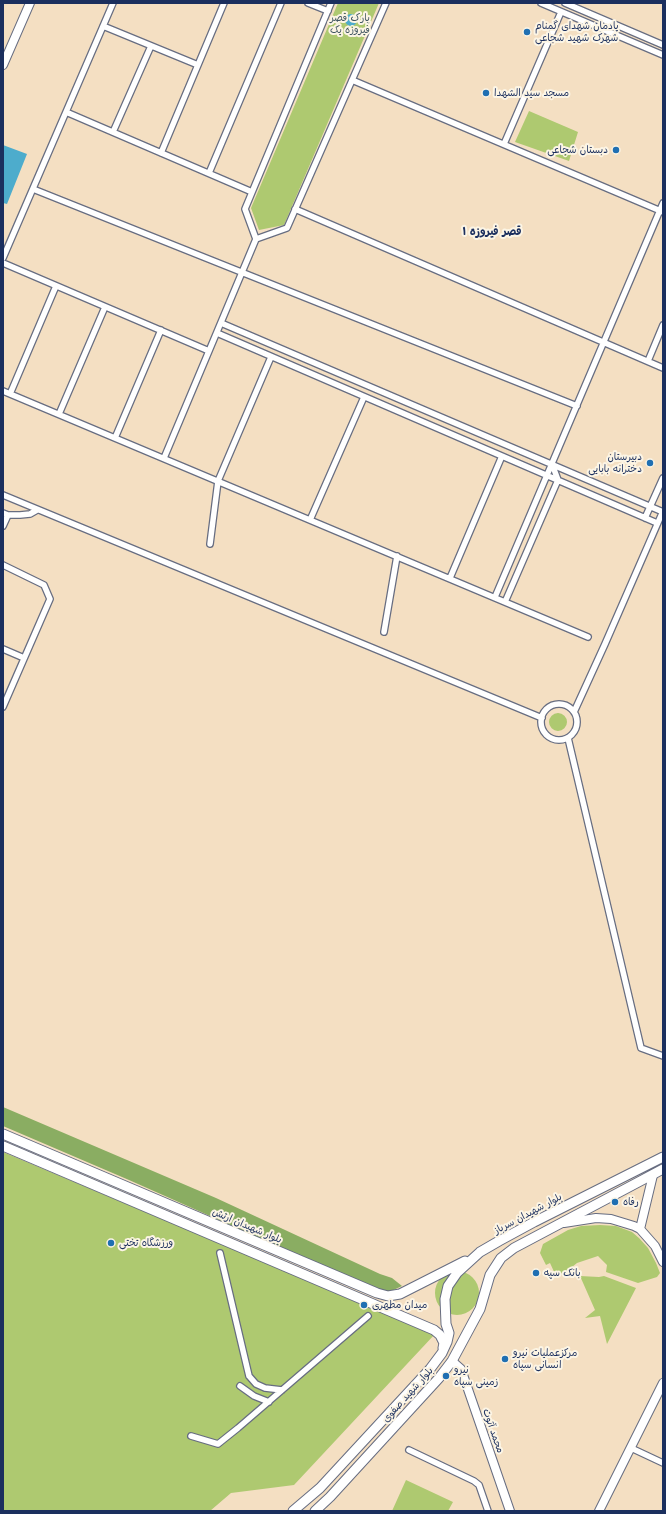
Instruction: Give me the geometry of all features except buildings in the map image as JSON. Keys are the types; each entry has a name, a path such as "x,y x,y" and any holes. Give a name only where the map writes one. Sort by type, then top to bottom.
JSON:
{"main road":[{"name":"بلوار شهیدان ارتش","path":"3,1134 377,1293 388,1296 400,1294 480,1252"},
{"path":"3,1146 434,1330 444,1343 442,1354"},
{"name":"بلوار شهیدان سرباز","path":"446,1324 444,1299 448,1286 457,1273 480,1252 534,1222 663,1157"},
{"path":"557,1225 663,1169"},
{"name":"بلوار شهید صفوی","path":"315,1511 330,1497 439,1378 452,1361 480,1309 490,1275 501,1258 514,1248 557,1225"},
{"name":"بلوار شهید صفوی","path":"293,1511 320,1488 430,1369 442,1354 447,1342 449,1333 446,1324"}],"street":[{"path":"3,65 30,3"},
{"path":"3,258 113,3"},
{"path":"161,153 224,3"},
{"path":"209,173 281,3"},
{"path":"308,3 328,11"},
{"path":"164,458 256,238 245,209 331,3"},
{"path":"256,238 287,228 386,3"},
{"path":"541,3 663,55"},
{"path":"565,3 663,45"},
{"path":"504,144 561,12"},
{"path":"103,26 198,65"},
{"path":"113,132 151,46"},
{"path":"352,80 661,211"},
{"path":"66,112 252,192"},
{"path":"33,189 577,406"},
{"path":"495,597 661,211 663,203"},
{"path":"295,209 663,368"},
{"path":"3,263 209,351"},
{"path":"10,394 56,286"},
{"path":"59,414 105,307"},
{"path":"221,323 663,511 606,644 574,712"},
{"path":"648,361 663,326"},
{"path":"115,438 161,330"},
{"path":"216,333 657,523"},
{"path":"210,544 218,481 271,357"},
{"path":"3,391 450,578 588,638"},
{"path":"310,520 364,397"},
{"path":"450,578 502,456"},
{"path":"505,602 558,480 552,464"},
{"path":"645,518 663,478"},
{"path":"3,495 542,718"},
{"path":"3,526 5,514 30,514 37,510"},
{"path":"384,632 397,556"},
{"path":"3,565 44,585 50,599 3,707"},
{"path":"3,649 24,658"},
{"path":"553,706 564,706 574,712 576,718 575,729 568,738 556,740 546,734 543,730 542,718 544,713 553,706"},
{"path":"568,738 641,1048 663,1056"},
{"path":"640,1229 653,1175"},
{"path":"557,1225 596,1218 611,1219 640,1229 655,1246 663,1262"},
{"path":"220,1253 249,1376 256,1384 265,1388 282,1390"},
{"path":"190,1436 218,1444 368,1316"},
{"name":"محمد آتوت","path":"452,1361 461,1369 510,1511"},
{"path":"599,1511 663,1383"},
{"path":"240,1386 254,1396 269,1402"},
{"path":"630,1448 663,1464"},
{"path":"408,1450 474,1481 479,1485 488,1511"}],"green space":[{"name":"پارک قصر فیروزه یک","path":"338,3 379,3 284,225 259,230 251,208"},
{"path":"529,111 578,132 569,161 515,142"},
{"path":"558,713 564,716 567,722 564,728 558,731 552,728 549,722 552,716"},
{"path":"3,1107 216,1198 380,1274 392,1278 402,1286 387,1293 372,1288 129,1180 3,1126"},
{"name":"ورزشگاه تختی","path":"3,1152 435,1334 294,1485 231,1493 210,1511 3,1511"},
{"path":"581,1226 616,1226 632,1232 639,1238 648,1248 656,1263 660,1273 657,1277 638,1283 606,1272 607,1265 598,1256 577,1263 567,1271 556,1276 550,1263 546,1265 540,1253 543,1244 568,1230"},
{"path":"453,1271 461,1271 466,1272 473,1277 478,1284 478,1302 473,1309 466,1314 453,1315 445,1312 438,1305 435,1297 435,1289 438,1281 445,1274"},
{"path":"580,1276 604,1276 636,1288 607,1344 600,1316 585,1318 595,1310"},
{"path":"406,1480 453,1502 448,1511 392,1511"}],"water":[{"path":"353,14 356,15 356,25 349,26 346,25 345,18 346,15"},
{"path":"3,145 27,154 7,204 3,203"}],"place":[{"name":"یادمان شهدای گمنام شهرک شهید شجاعی","path":"527,32"},
{"name":"مسجد سید الشهدا","path":"486,93"},
{"name":"دبستان شجاعی","path":"616,150"},
{"name":"دبیرستان دخترانه بابایی","path":"650,463"},
{"name":"رفاه","path":"615,1202"},
{"name":"ورزشگاه تختی","path":"111,1243"},
{"name":"بانک سپه","path":"536,1273"},
{"name":"میدان مطهری","path":"364,1305"},
{"name":"مرکزعملیات نیرو انسانی سپاه","path":"505,1359"},
{"name":"نیرو زمینی سپاه","path":"446,1376"}],"district":[{"name":"قصر فیروزه ۱","path":"492,232"}]}
